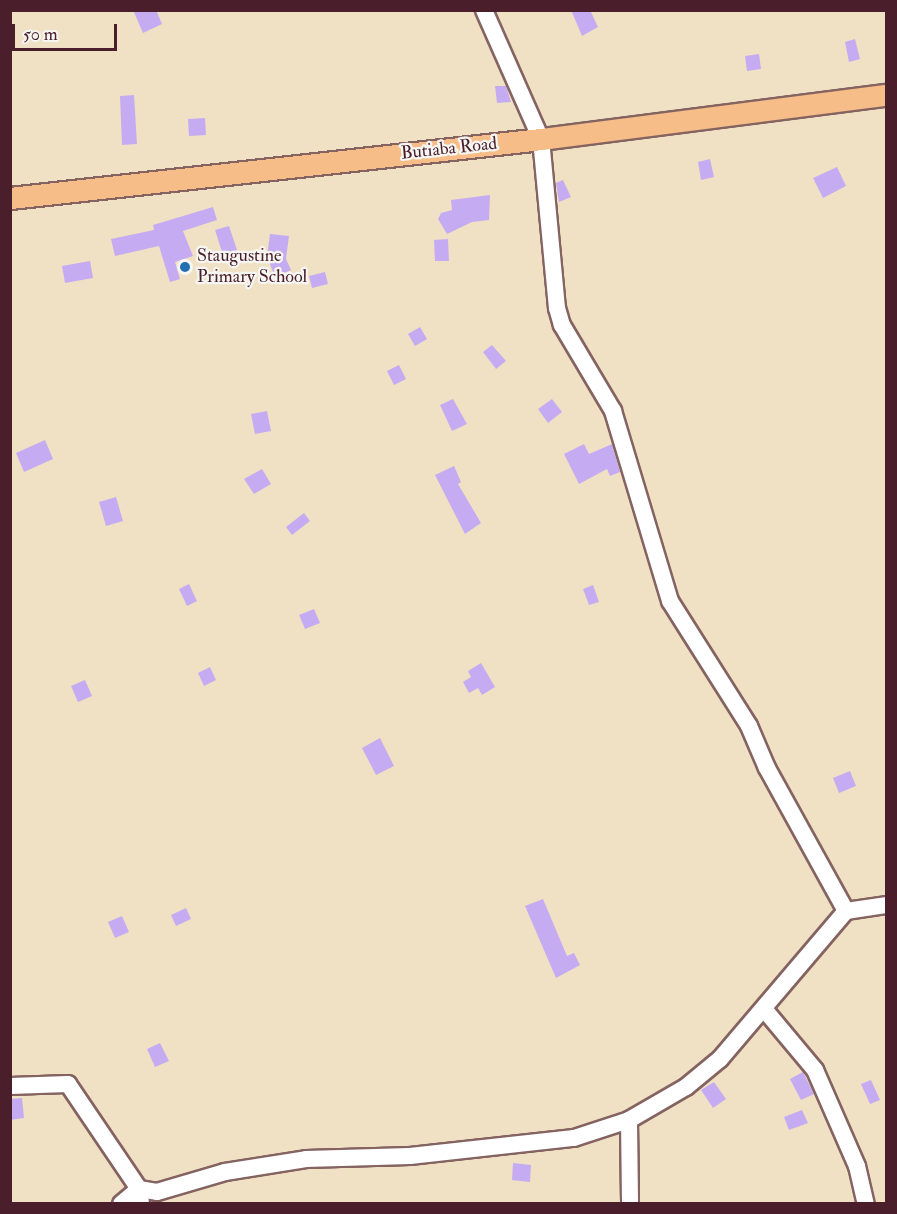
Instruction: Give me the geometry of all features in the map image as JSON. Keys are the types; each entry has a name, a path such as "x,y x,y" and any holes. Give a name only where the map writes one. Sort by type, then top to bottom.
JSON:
{"main road":[{"name":"Butiaba Road","path":"10,198 541,139 886,95"}],"street":[{"path":"484,10 541,139 557,308 567,336 613,411 670,601 749,726 767,768 846,911"},
{"path":"121,1203 225,1172 306,1159 421,1155 574,1138 629,1120 686,1088 720,1059 846,911 886,904"},
{"path":"764,1009 814,1070 857,1166 866,1203"},
{"path":"10,1086 68,1084 140,1196"},
{"path":"629,1120 630,1203"}],"building":[{"path":"133,10 156,10 162,24 143,33"},
{"path":"571,10 590,10 598,27 582,36"},
{"path":"855,39 860,59 849,62 845,42"},
{"path":"759,54 761,69 747,71 745,56"},
{"path":"495,86 506,86 511,102 497,103"},
{"path":"134,95 137,144 122,145 120,96"},
{"path":"205,118 206,135 189,136 188,119"},
{"path":"710,159 714,177 701,180 698,162"},
{"path":"837,167 846,186 823,198 813,178"},
{"path":"563,180 571,197 559,202 556,183"},
{"path":"490,195 489,220 472,222 447,234 438,219 441,213 452,210 451,200"},
{"path":"213,207 217,220 183,231 193,256 175,262 180,279 170,282 159,246 115,256 111,239 154,230 153,225"},
{"path":"229,226 237,250 223,255 215,230"},
{"path":"270,234 289,236 286,259 291,270 275,277 267,256"},
{"path":"448,239 449,261 435,261 434,240"},
{"path":"90,261 93,278 65,283 62,266"},
{"path":"325,272 328,284 312,288 309,276"},
{"path":"420,327 427,339 415,346 408,334"},
{"path":"492,345 506,361 496,369 483,352"},
{"path":"399,365 406,379 394,385 387,371"},
{"path":"453,399 467,424 452,431 440,405"},
{"path":"552,399 562,412 548,423 538,409"},
{"path":"267,411 271,431 255,434 251,414"},
{"path":"45,440 53,459 24,472 16,453"},
{"path":"584,444 589,454 612,444 620,472 610,476 607,469 579,484 564,454"},
{"path":"454,466 461,482 458,484 481,523 465,534 435,475"},
{"path":"262,469 271,484 254,494 244,479"},
{"path":"116,497 123,521 106,526 99,502"},
{"path":"304,513 310,521 292,535 286,527"},
{"path":"189,584 197,601 187,606 179,589"},
{"path":"593,585 599,602 589,605 583,589"},
{"path":"314,609 320,623 305,629 299,615"},
{"path":"481,663 495,687 482,695 478,688 469,693 463,682 471,677 468,671"},
{"path":"210,667 216,680 204,686 198,673"},
{"path":"85,680 92,696 78,702 71,686"},
{"path":"380,738 394,766 376,775 362,748"},
{"path":"850,771 856,786 839,793 833,778"},
{"path":"543,899 567,956 574,953 580,965 556,978 525,906"},
{"path":"186,908 191,919 176,926 171,915"},
{"path":"122,916 129,932 115,938 108,922"},
{"path":"160,1043 169,1061 155,1067 147,1049"},
{"path":"803,1072 814,1094 801,1100 790,1079"},
{"path":"871,1080 880,1100 870,1104 861,1084"},
{"path":"714,1082 726,1099 713,1108 701,1090"},
{"path":"22,1098 24,1118 10,1120 10,1099"},
{"path":"802,1110 808,1123 789,1130 784,1117"},
{"path":"513,1163 531,1165 530,1182 512,1180"}],"place":[{"name":"Staugustine Primary School","path":"185,267"}]}
